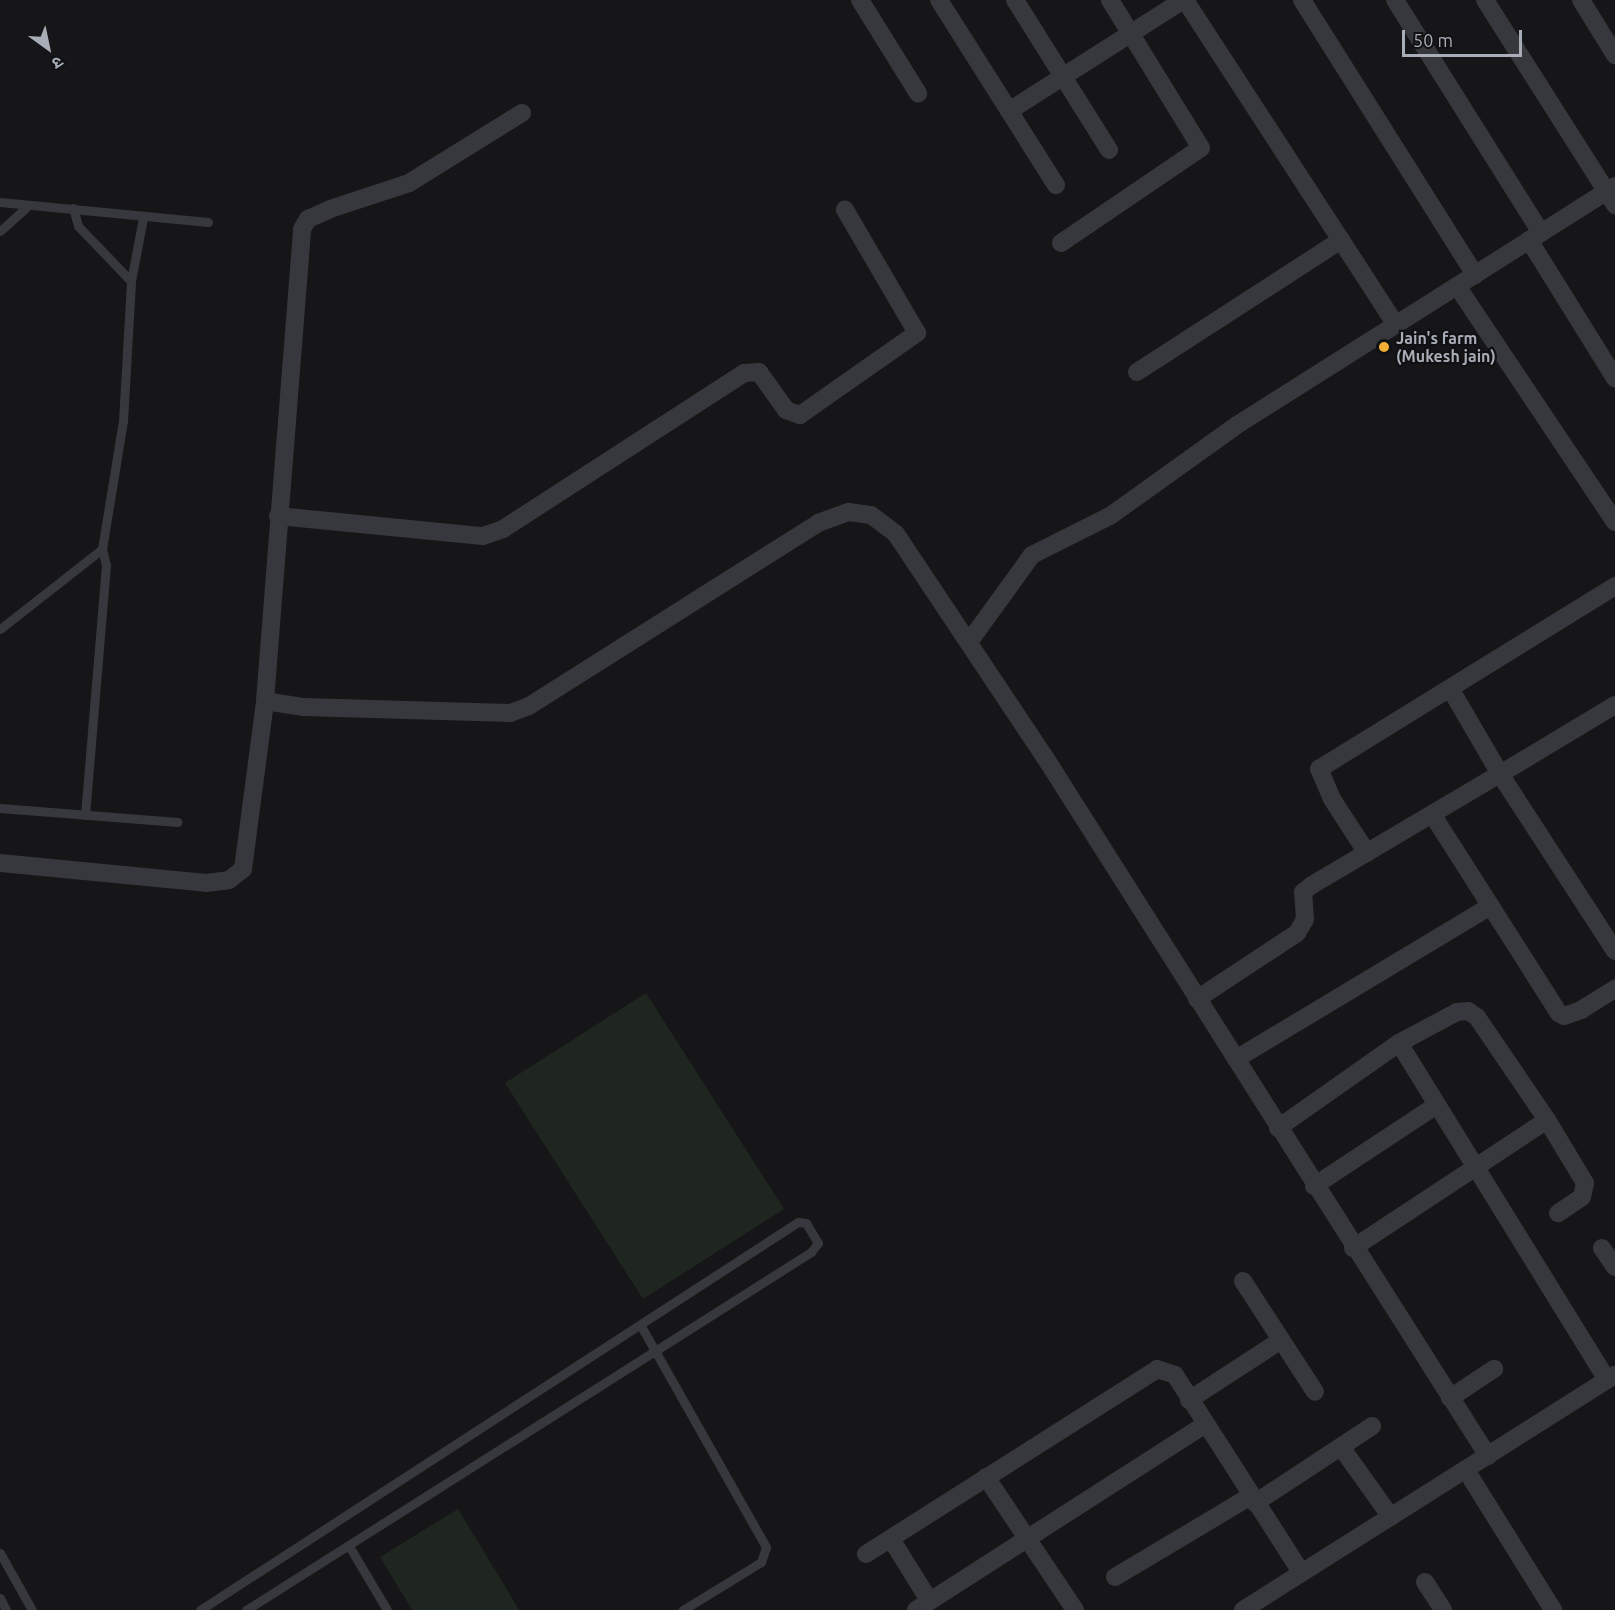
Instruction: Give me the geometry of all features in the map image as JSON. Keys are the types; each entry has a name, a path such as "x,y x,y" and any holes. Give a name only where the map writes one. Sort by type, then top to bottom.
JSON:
{"street":[{"path":"860,0 918,93"},
{"path":"939,0 1056,185"},
{"path":"1015,0 1109,150"},
{"path":"1061,243 1200,152 1110,0"},
{"path":"1009,111 1184,0 1396,325"},
{"path":"1302,0 1475,275"},
{"path":"1395,0 1535,236 1615,378"},
{"path":"969,642 1032,555 1110,516 1237,425 1535,236 1612,194 1485,0"},
{"path":"1581,0 1615,55"},
{"path":"0,863 206,883 237,877 247,856 265,701 302,229 308,219 409,183 522,113"},
{"path":"278,516 483,536 504,529 744,373 759,372 786,410 800,416 917,333 845,210"},
{"path":"1137,372 1341,240"},
{"path":"1457,286 1615,522"},
{"path":"265,701 304,707 510,713 529,706 773,549 849,512 871,515 897,534 969,642 1236,1059 1353,1248 1488,1456"},
{"path":"1367,853 1332,799 1319,769 1615,586"},
{"path":"1450,688 1500,774 1615,951"},
{"path":"1197,999 1297,933 1305,919 1303,892 1615,705"},
{"path":"1432,814 1559,1013 1564,1016 1581,1010 1615,989"},
{"path":"1236,1059 1491,906"},
{"path":"1278,1128 1399,1043 1457,1011 1468,1011 1477,1017 1547,1120 1585,1183 1582,1197 1558,1213"},
{"path":"1242,1610 1611,1377 1399,1043"},
{"path":"1314,1186 1437,1105"},
{"path":"1353,1248 1547,1120"},
{"path":"1602,1248 1615,1267"},
{"path":"1243,1281 1315,1392"},
{"path":"1189,1400 1281,1340"},
{"path":"1450,1398 1494,1369"},
{"path":"866,1554 1147,1372 1167,1370 1301,1572"},
{"path":"891,1539 923,1605 1204,1425"},
{"path":"1115,1577 1253,1499 1372,1426"},
{"path":"1341,1447 1391,1517"},
{"path":"1466,1470 1553,1610"},
{"path":"986,1477 1075,1610"},
{"path":"1425,1582 1443,1610"}],"lane":[{"path":"0,202 27,207 73,208 143,218 208,222"},
{"path":"0,231 27,207"},
{"path":"73,208 82,231 131,281"},
{"path":"85,815 106,565 102,549 123,421 131,281 143,218"},
{"path":"0,629 102,549"},
{"path":"0,808 177,822"},
{"path":"200,1610 798,1222 806,1223 818,1244 656,1353 246,1610"},
{"path":"641,1326 766,1546 760,1562 684,1610"},
{"path":"349,1546 387,1610"},
{"path":"0,1553 32,1610"},
{"path":"0,1598 6,1610"}],"shaded area":[{"path":"646,993 784,1209 643,1299 505,1083"},
{"path":"458,1509 519,1610 412,1610 380,1557"}],"place":[{"name":"Jain's farm (Mukesh jain)","path":"1384,347"}]}
